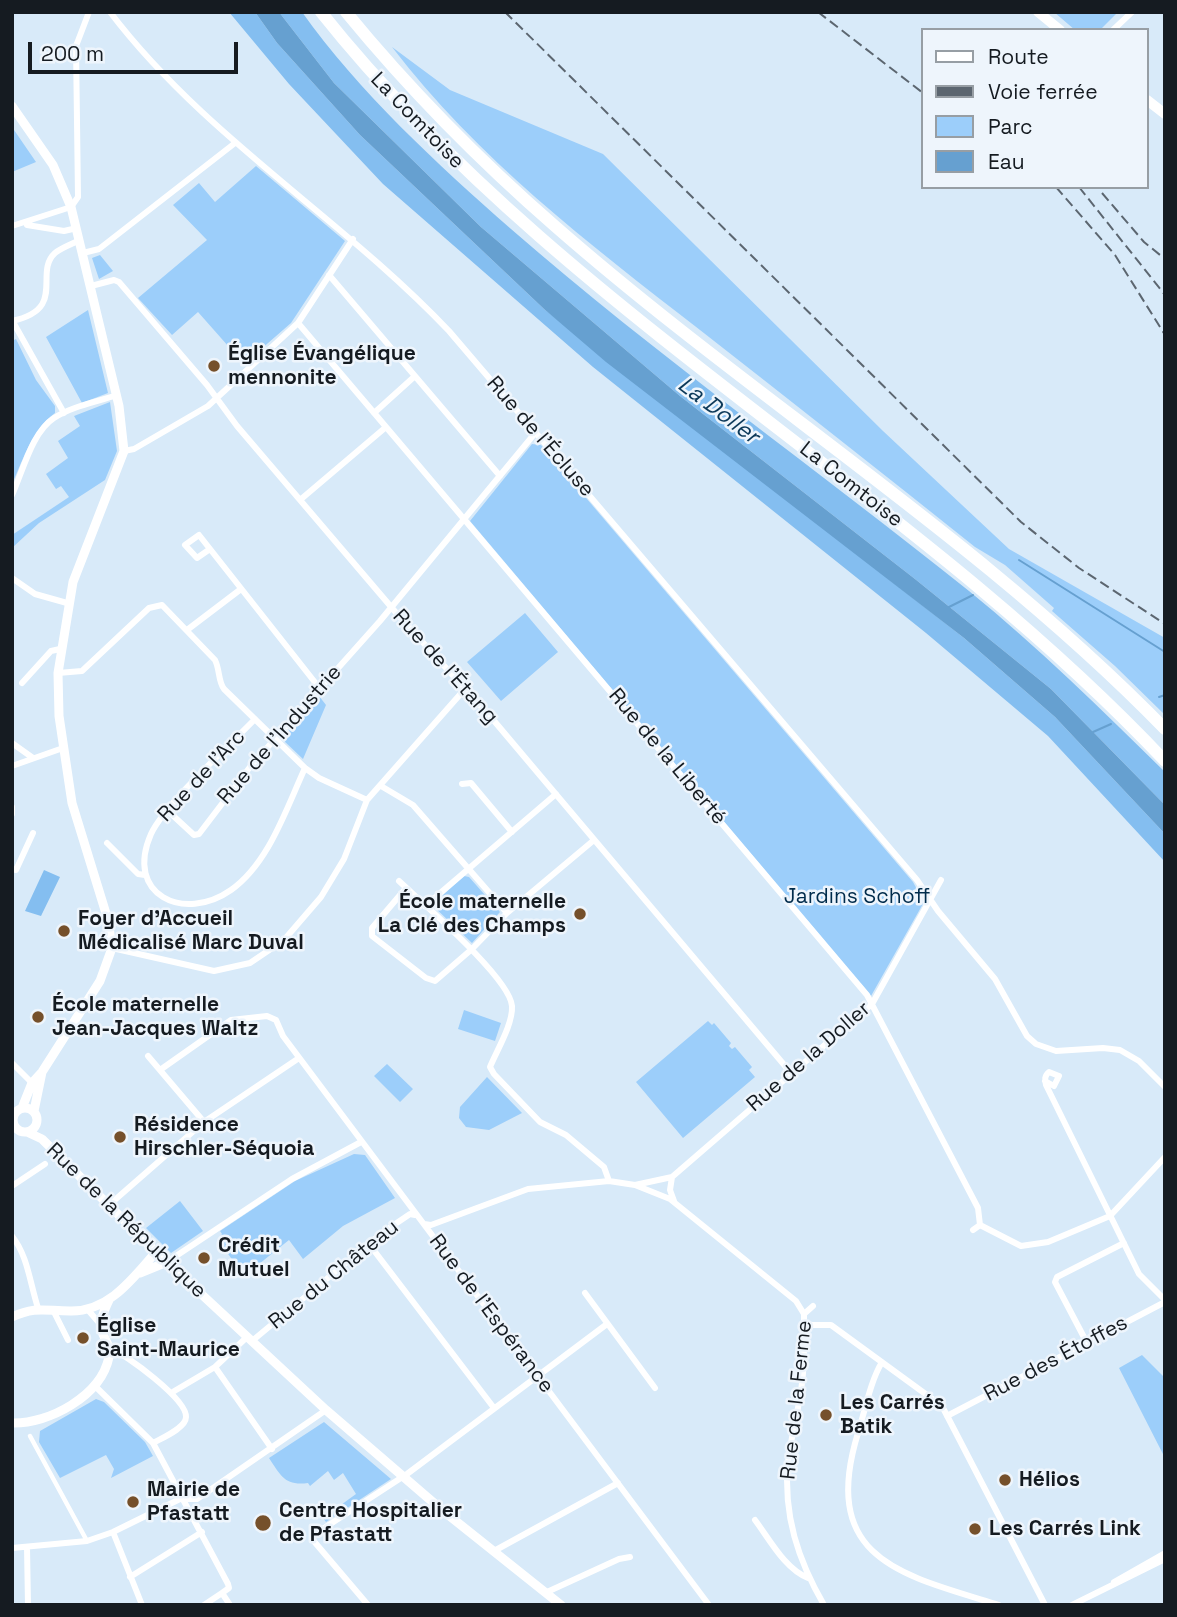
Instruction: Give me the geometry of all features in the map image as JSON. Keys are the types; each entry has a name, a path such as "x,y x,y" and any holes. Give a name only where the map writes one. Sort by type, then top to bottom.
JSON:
{"highway":[{"name":"La Comtoise","path":"321,12 384,88 433,139 540,239 629,314 1003,608 1085,681 1165,761"},
{"name":"La Comtoise","path":"346,12 447,125 557,228 646,302 882,481 1009,584 1103,668 1165,729"}],"main road":[{"path":"1038,12 1057,28"},
{"path":"1149,102 1165,114"},
{"path":"12,106 53,165 71,207 117,395 124,452 116,478 79,562 67,603 58,673 63,748 78,828 108,920 111,948 100,981 17,1110 13,1124 19,1131 27,1132 37,1123 34,1111 42,1072"},
{"path":"17,1110 34,1111"},
{"name":"Rue de la République","path":"37,1123 42,1139"},
{"name":"Rue de la République","path":"27,1132 42,1139 156,1252 326,1410 402,1476 561,1605"},
{"path":"12,1317 38,1308 88,1310 109,1300 140,1273 156,1252"},
{"path":"140,1273 167,1262"},
{"path":"12,1423 42,1420 95,1386 109,1359 110,1348 101,1325 109,1300"}],"street":[{"path":"12,226 71,207 78,197 76,46 89,12"},
{"name":"Rue de l'Écluse","path":"110,12 137,48 191,104 234,143 353,239 431,312 536,432 995,979 1020,1028 1036,1044 1056,1051 1103,1048 1120,1050 1139,1061 1165,1087"},
{"path":"1115,28 1132,12"},
{"path":"64,413 12,320 35,312 44,302 48,264 54,254 81,248 99,249 234,143"},
{"path":"25,224 64,231 77,228"},
{"path":"124,452 183,422 216,398 298,324 353,239"},
{"path":"329,275 500,476"},
{"name":"Rue de l'Étang","path":"91,286 114,280 119,282 300,500 556,794 791,1073"},
{"name":"Rue de la Liberté","path":"298,324 463,520 530,595 872,1004 978,1208 980,1225"},
{"path":"374,413 415,376"},
{"path":"12,495 40,433 48,422 64,413 117,395"},
{"path":"300,500 386,427"},
{"name":"Rue de l'Industrie","path":"168,811 194,835 199,834 217,807 321,690 536,432"},
{"path":"209,549 321,690"},
{"path":"12,578 36,594 67,603"},
{"path":"187,630 240,589"},
{"path":"58,673 82,671 155,605 162,605 215,660 220,671 219,683 224,689 305,768 319,778 367,800"},
{"path":"22,683 51,651 60,649"},
{"path":"111,948 214,971 250,962 289,937 321,897 344,859 367,800 464,690"},
{"name":"Rue de l'Arc","path":"145,875 146,847 152,832 168,811 255,719"},
{"path":"12,743 33,758"},
{"path":"12,766 63,748"},
{"path":"107,843 138,874 145,875 154,891 173,902 214,899 231,890 261,859 305,768"},
{"path":"463,784 471,783 512,832"},
{"path":"382,786 413,805 507,913"},
{"path":"425,906 556,794"},
{"path":"12,807 12,814"},
{"path":"12,869 16,870 33,833"},
{"path":"406,888 372,928 374,939 430,981 437,980 507,913 594,840"},
{"name":"Rue de la Doller","path":"673,1177 872,1004 941,880"},
{"path":"399,881 472,949 510,998 512,1005 491,1067 540,1122 566,1135 604,1167 609,1181"},
{"name":"Rue de l'Espérance","path":"160,1070 221,1024 267,1016 276,1020 299,1058 361,1142 709,1605"},
{"path":"148,1056 204,1122"},
{"path":"109,1205 204,1122 299,1058"},
{"path":"12,1063 32,1083"},
{"path":"1045,1081 1139,1274 1165,1301"},
{"path":"167,1262 301,1174 361,1142"},
{"path":"973,1230 980,1225 1014,1244 1030,1246 1110,1216 1165,1157"},
{"path":"12,1186 45,1164"},
{"path":"673,1177 670,1190 675,1203"},
{"name":"Rue du Château","path":"635,1185 673,1177"},
{"name":"Rue du Château","path":"424,1224 431,1225 513,1192 609,1181 635,1185 675,1203 796,1301 804,1314"},
{"name":"Rue du Château","path":"171,1393 215,1367 410,1214 417,1216"},
{"path":"12,1236 24,1253 29,1283 38,1308"},
{"path":"1087,1343 1055,1282 1057,1277 1124,1243"},
{"path":"369,1244 494,1408"},
{"path":"584,1293 655,1388"},
{"name":"Rue des Étoffes","path":"947,1416 1165,1301"},
{"name":"Rue de la Ferme","path":"808,1578 790,1524 787,1489 788,1461 803,1382 804,1314 813,1306"},
{"path":"53,1310 68,1340"},
{"path":"88,1310 101,1325"},
{"path":"368,1605 312,1539 314,1534 402,1476 607,1324"},
{"path":"804,1325 831,1325 942,1406 1045,1605"},
{"path":"110,1348 171,1393 187,1418 184,1424 153,1443"},
{"path":"882,1362 848,1465 849,1506 858,1530 882,1560 907,1576 999,1605"},
{"path":"215,1367 272,1449"},
{"path":"95,1386 153,1443 228,1584 229,1588 204,1605"},
{"path":"12,1548 87,1541 184,1499 197,1499 326,1410"},
{"path":"30,1436 87,1541"},
{"path":"494,1551 618,1483"},
{"path":"755,1520 787,1563 798,1574 808,1578 824,1605"},
{"path":"113,1532 142,1605"},
{"path":"130,1577 202,1532"},
{"path":"27,1547 28,1605"},
{"path":"1113,1583 1119,1577 1165,1553"},
{"path":"547,1592 619,1559 630,1557"},
{"path":"1072,1605 1165,1559"},
{"path":"222,1593 230,1605"}],"green space":[{"path":"1054,12 1118,12 1102,28 1073,28"},
{"path":"392,47 450,90 603,154 883,431 1009,549 1165,638 1165,715 1115,666 1052,611 1054,608 1005,565 975,547 536,198 460,126"},
{"path":"12,127 36,162 12,172"},
{"path":"256,166 345,241 291,323 244,364 198,312 172,335 138,298 207,240 173,205 199,183 215,202"},
{"path":"100,255 113,271 99,279 92,258"},
{"path":"88,310 108,393 82,403 46,337"},
{"path":"16,339 36,380 55,406 55,413 34,436 12,484 12,341"},
{"path":"110,402 117,451 105,480 39,523 12,548 12,535 69,497 61,486 56,489 46,474 68,458 58,441 80,426 74,416"},
{"name":"Jardins Schoff","path":"532,444 541,445 913,882 924,902 871,996 470,521"},
{"path":"525,613 558,652 501,701 467,662"},
{"path":"319,696 326,705 303,759 282,739"},
{"path":"464,876 469,877 500,912 472,943 432,905"},
{"path":"464,1010 501,1023 495,1041 458,1029"},
{"path":"708,1021 712,1025 714,1023 731,1043 729,1046 732,1049 735,1047 752,1067 749,1070 755,1077 683,1138 636,1082"},
{"path":"387,1064 413,1089 400,1102 374,1076"},
{"path":"487,1077 522,1113 489,1130 466,1127 459,1118 460,1107"},
{"path":"354,1154 365,1155 395,1198 343,1226 303,1259 289,1240 244,1276 218,1240 222,1234 220,1231 295,1181"},
{"path":"180,1201 203,1231 171,1253 146,1228"},
{"path":"1142,1355 1165,1378 1165,1458 1119,1368"},
{"path":"96,1399 104,1402 145,1442 153,1456 111,1478 114,1469 106,1455 60,1478 39,1442 40,1431"},
{"path":"324,1422 391,1479 326,1522 323,1518 356,1494 343,1473 334,1480 328,1471 310,1486 308,1483 294,1483 281,1475 269,1458"}],"shaded area":[{"path":"229,12 255,12 277,43 360,135 544,309 964,638 1055,717 1165,834 1165,862 1048,736 926,633 593,367 383,184 289,84"},
{"path":"279,12 302,12 348,71 427,153 567,276 680,368 912,546 1020,634 1165,772 1165,805 1051,689 680,396 481,227 334,83"},
{"path":"44,870 60,877 41,916 25,911"}],"water":[{"name":"La Doller","path":"255,12 279,12 334,83 481,227 680,396 1051,689 1165,805 1165,834 1055,717 964,638 606,362 544,309 360,135 277,43"}],"waterway":[{"path":"1019,560 1165,652"},
{"path":"949,607 973,595"},
{"path":"1159,697 1165,695"},
{"path":"1093,732 1111,724"}],"railway":[{"path":"505,12 1021,522 1079,568 1165,624"},
{"path":"818,12 922,92"},
{"path":"1058,189 1115,255 1165,335"},
{"path":"1081,189 1165,295"},
{"path":"1102,193 1144,242 1165,259"}],"place":[{"name":"Église Évangélique mennonite","path":"214,366"},
{"name":"École maternelle La Clé des Champs","path":"580,914"},
{"name":"Foyer d'Accueil Médicalisé Marc Duval","path":"64,931"},
{"name":"École maternelle Jean-Jacques Waltz","path":"38,1017"},
{"name":"Résidence Hirschler-Séquoia","path":"120,1137"},
{"name":"Crédit Mutuel","path":"204,1258"},
{"name":"Église Saint-Maurice","path":"83,1338"},
{"name":"Les Carrés Batik","path":"826,1415"},
{"name":"Hélios","path":"1005,1480"},
{"name":"Mairie de Pfastatt","path":"133,1502"},
{"name":"Centre Hospitalier de Pfastatt","path":"263,1523"},
{"name":"Les Carrés Link","path":"975,1529"}]}
